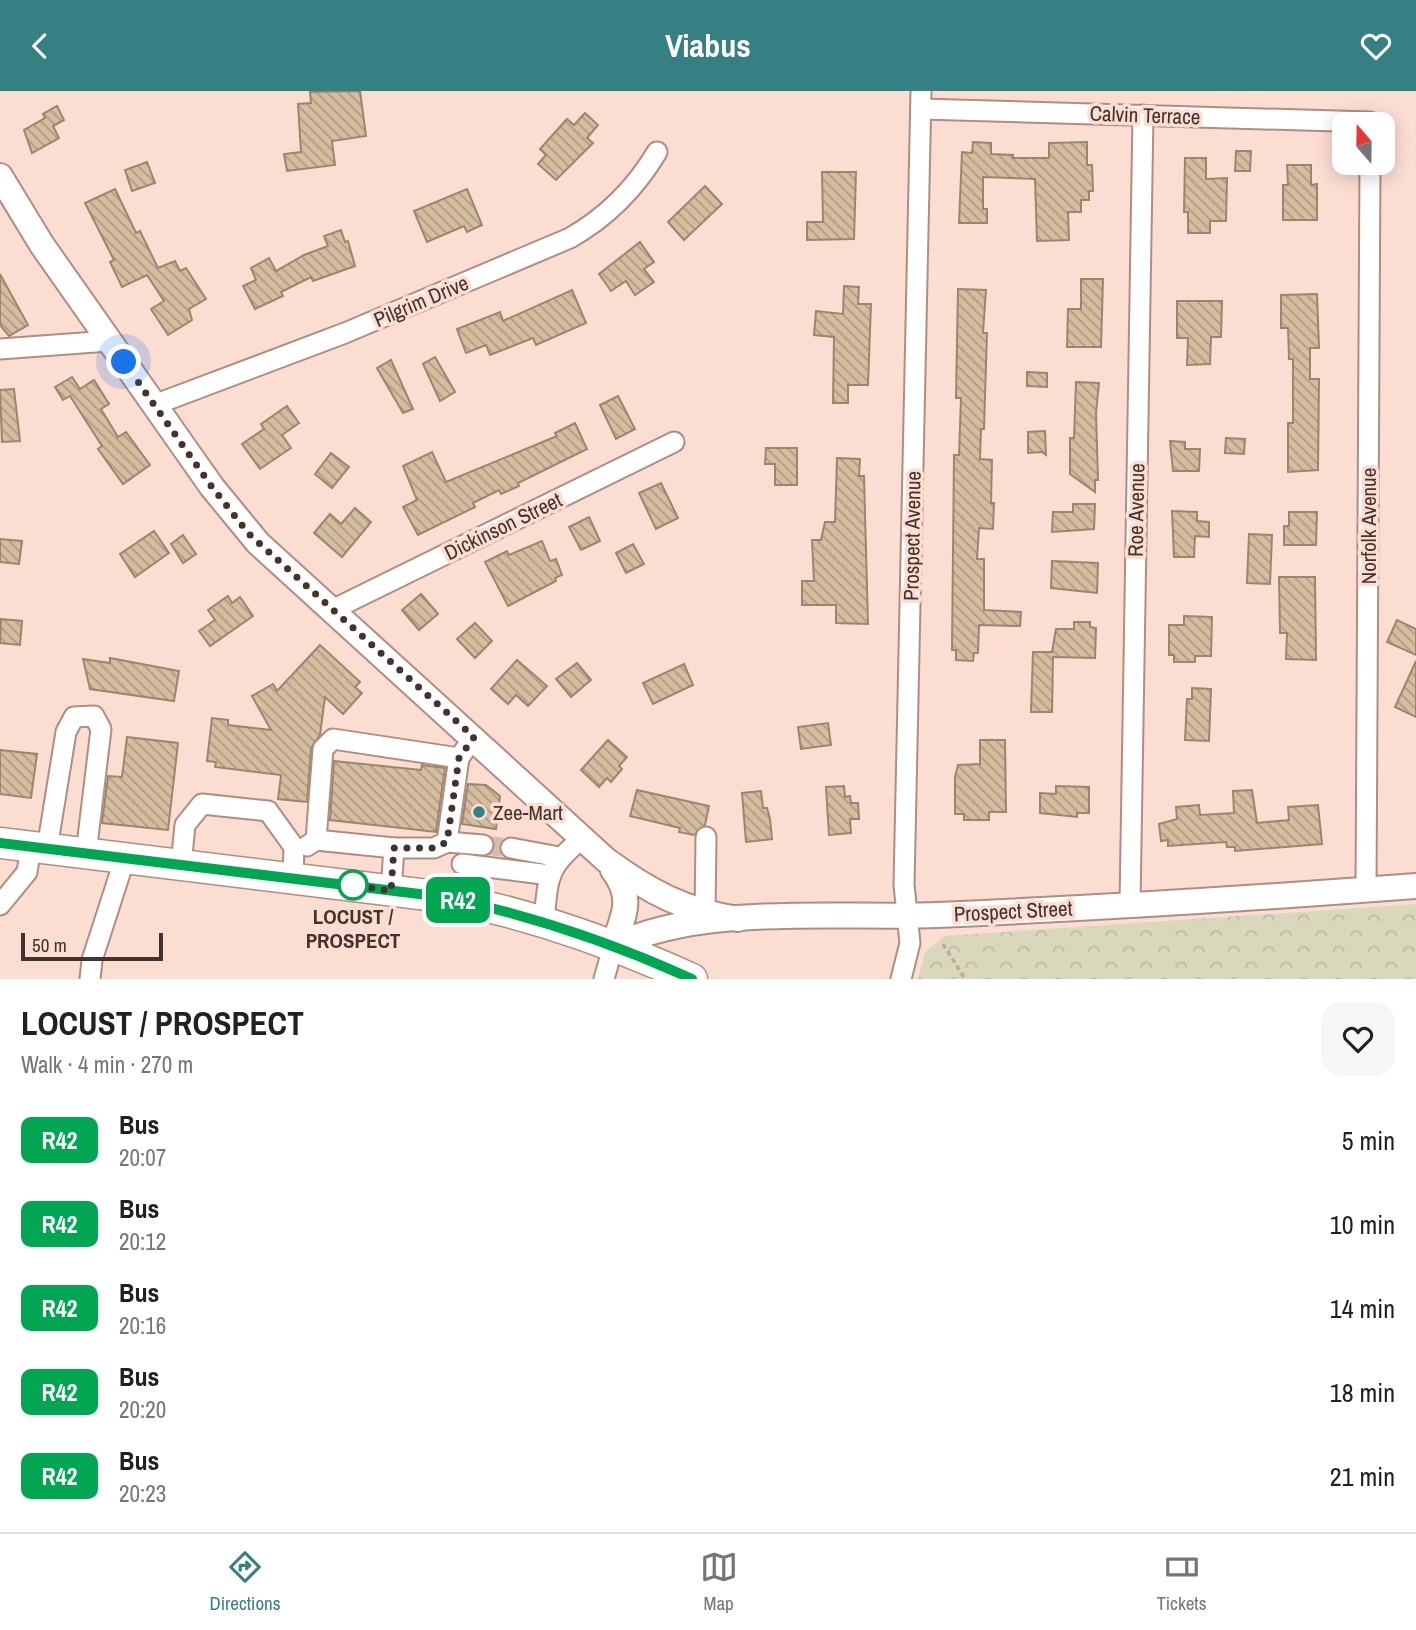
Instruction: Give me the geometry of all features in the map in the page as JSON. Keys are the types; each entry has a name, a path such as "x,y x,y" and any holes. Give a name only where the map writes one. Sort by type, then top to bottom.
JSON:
{"highway":[{"path":"0,843 293,877 451,899 544,923 692,979"}],"main road":[{"path":"0,176 42,245 154,405 249,534 606,860 658,895 705,914 738,919"},
{"path":"606,860 622,882 628,899 613,947"},
{"name":"Prospect Street","path":"613,947 635,936 663,929 738,919 907,916 1416,886"}],"street":[{"name":"Calvin Terrace","path":"921,100 1143,115 1332,122"},
{"name":"Prospect Avenue","path":"901,979 910,943 904,872 921,100"},
{"name":"Roe Avenue","path":"1130,904 1143,115"},
{"name":"Pilgrim Drive","path":"154,405 345,333 570,238 593,224 624,198 645,173 657,152"},
{"name":"Norfolk Avenue","path":"1366,890 1370,175"},
{"path":"0,349 109,341"},
{"name":"Dickinson Street","path":"332,610 674,442"},
{"path":"0,905 27,871 39,848 65,732 74,717 83,715 94,716 101,729 86,854"},
{"path":"451,899 462,864 465,843 459,758 474,737"},
{"path":"294,847 310,846 316,840 323,749 333,739 459,758"},
{"path":"181,865 185,825 202,804 268,811 294,847 293,877"},
{"path":"705,914 706,837"},
{"path":"544,923 555,866 583,838"},
{"path":"316,840 394,848 434,848 465,843"},
{"path":"391,891 394,848"},
{"path":"512,848 555,866"},
{"path":"90,979 92,960 125,858"},
{"path":"462,864 555,866"},
{"path":"604,979 613,947"}],"path":[{"path":"943,944 965,979"}],"green space":[{"path":"1416,904 1416,979 918,979 925,952 944,936"}],"building":[{"path":"360,91 366,136 332,141 335,165 287,171 284,154 301,152 298,104 311,103 310,92"},
{"path":"57,106 64,120 53,126 59,138 32,153 24,130 45,118 43,114"},
{"path":"585,113 598,125 587,138 593,143 556,180 538,164 546,155 540,149 567,119 574,125"},
{"path":"973,142 991,143 991,154 1013,155 1013,158 1049,158 1049,143 1087,142 1087,165 1092,165 1093,191 1089,191 1089,200 1081,200 1081,212 1068,212 1069,240 1037,241 1035,179 983,177 983,209 987,209 987,223 959,223 962,152 972,153"},
{"path":"1236,151 1251,151 1250,171 1235,171"},
{"path":"1185,158 1206,158 1206,179 1227,178 1226,221 1210,221 1210,233 1188,233 1188,212 1184,212"},
{"path":"147,162 155,183 132,191 125,170"},
{"path":"1287,165 1311,165 1311,185 1317,184 1317,220 1283,220 1283,185 1288,185"},
{"path":"822,172 856,172 854,239 807,240 807,222 823,222"},
{"path":"705,186 722,204 684,240 668,222"},
{"path":"115,189 136,233 140,231 158,268 175,261 180,271 186,268 206,299 189,309 192,320 168,335 151,309 164,301 147,275 122,287 110,262 114,260 85,203"},
{"path":"467,189 482,225 467,232 464,226 427,242 414,211"},
{"path":"341,230 345,242 348,241 355,266 313,281 311,277 281,292 283,296 255,309 243,286 256,280 251,268 269,258 276,271 304,255 328,246 324,236"},
{"path":"640,242 654,262 644,269 654,282 635,295 626,281 611,291 599,274"},
{"path":"0,274 28,325 9,336 0,325"},
{"path":"1081,279 1103,279 1101,347 1067,347 1068,309 1081,309"},
{"path":"844,286 859,287 858,304 871,304 868,385 848,385 848,403 833,403 834,337 814,335 816,311 843,314"},
{"path":"958,289 986,290 983,333 987,333 984,429 981,429 980,459 992,460 991,503 994,503 993,529 979,528 977,559 984,559 984,610 1021,612 1020,626 979,625 978,653 974,653 973,661 956,660 956,650 952,650 954,455 959,455 961,398 956,398"},
{"path":"572,290 586,323 536,345 533,338 490,355 486,345 466,353 457,329 500,312 503,321"},
{"path":"1317,294 1319,348 1310,348 1310,379 1319,379 1318,470 1288,472 1288,423 1293,423 1293,359 1289,359 1288,328 1281,328 1281,295"},
{"path":"1177,301 1222,301 1221,337 1211,337 1210,364 1187,365 1188,338 1177,338"},
{"path":"435,357 455,392 440,401 423,364"},
{"path":"391,360 413,409 403,413 377,368"},
{"path":"1027,372 1047,373 1047,387 1027,386"},
{"path":"72,377 80,389 94,380 109,404 101,409 118,437 126,432 150,465 123,484 98,449 102,446 70,396 63,400 55,387"},
{"path":"1076,382 1099,383 1096,413 1098,480 1095,480 1095,492 1070,474 1070,438 1074,438"},
{"path":"14,389 20,441 2,442 0,390"},
{"path":"618,396 635,429 616,439 600,405"},
{"path":"287,406 299,423 282,435 291,448 260,469 242,444 264,429 261,424"},
{"path":"575,423 587,449 518,483 519,486 501,494 499,490 473,503 475,507 418,535 403,507 417,500 403,466 432,452 446,482 557,436 555,433"},
{"path":"1045,431 1046,455 1042,452 1028,453 1028,432"},
{"path":"1226,438 1245,439 1244,454 1225,453"},
{"path":"1170,441 1185,442 1185,449 1200,449 1199,471 1173,471"},
{"path":"766,448 797,448 797,485 775,485 775,464 765,464"},
{"path":"331,453 349,467 332,488 315,474"},
{"path":"837,458 860,459 859,476 864,476 868,624 836,623 836,605 802,605 802,581 814,581 812,540 821,540 825,522 835,522"},
{"path":"661,483 678,518 656,529 639,493"},
{"path":"1073,504 1095,504 1094,529 1052,532 1053,512 1073,512"},
{"path":"355,508 371,522 342,557 314,533 330,514 341,524"},
{"path":"1172,511 1197,512 1197,521 1209,522 1209,537 1195,536 1194,557 1174,557"},
{"path":"1289,512 1317,512 1316,545 1284,545 1284,526 1289,526"},
{"path":"589,517 600,541 581,550 569,527"},
{"path":"154,531 169,553 135,577 120,554"},
{"path":"1249,534 1272,535 1270,584 1247,583"},
{"path":"183,535 196,554 183,563 171,544"},
{"path":"0,539 22,541 19,564 0,562"},
{"path":"542,541 550,561 556,559 562,575 555,578 556,581 508,606 485,562 507,551 509,555"},
{"path":"633,544 644,564 626,573 616,553"},
{"path":"1052,561 1098,563 1097,593 1051,588"},
{"path":"1279,577 1315,577 1316,660 1286,659 1287,633 1280,633"},
{"path":"421,594 438,614 419,630 402,610"},
{"path":"228,596 232,603 240,597 253,616 210,646 199,631 215,620 208,610"},
{"path":"1184,616 1212,617 1211,656 1195,656 1195,662 1174,662 1174,655 1169,655 1169,625 1184,625"},
{"path":"1,619 22,621 20,645 0,643"},
{"path":"1397,620 1416,629 1416,655 1387,642"},
{"path":"1074,622 1090,622 1090,627 1096,628 1095,658 1053,657 1052,712 1031,712 1033,652 1052,652 1056,629 1074,629"},
{"path":"475,623 492,641 475,658 457,639"},
{"path":"320,645 360,682 355,687 362,693 343,714 325,697 320,735 311,748 307,802 278,799 281,775 215,767 216,762 207,761 212,718 228,720 228,725 271,730 252,696 273,684 277,691"},
{"path":"110,658 179,671 174,701 90,689 83,659 110,663"},
{"path":"517,660 547,686 528,706 516,695 508,704 491,689"},
{"path":"1416,661 1416,717 1395,707"},
{"path":"577,663 591,680 571,697 556,679"},
{"path":"684,664 693,685 653,704 643,683"},
{"path":"1192,688 1211,689 1209,741 1185,740 1187,699 1192,699"},
{"path":"828,723 831,745 801,749 798,727"},
{"path":"127,737 178,743 168,830 102,823 108,776 122,777"},
{"path":"608,740 627,757 619,766 622,769 611,782 607,778 599,787 581,770"},
{"path":"980,740 1005,740 1006,812 989,812 989,820 964,820 964,814 955,814 955,777 958,765 980,764"},
{"path":"0,750 37,754 31,798 0,794"},
{"path":"334,761 421,770 422,765 445,768 436,832 330,820"},
{"name":"Zee-Mart","path":"468,784 486,785 500,796 496,829 462,824"},
{"path":"844,786 845,797 850,796 851,803 858,803 859,819 850,819 851,833 829,835 826,787"},
{"path":"1056,786 1089,787 1089,813 1077,813 1077,817 1040,813 1040,793 1056,794"},
{"path":"637,790 709,806 705,825 694,835 679,832 680,828 630,816"},
{"path":"1252,790 1257,823 1289,820 1288,807 1318,805 1322,844 1235,851 1235,847 1227,847 1226,842 1168,846 1168,840 1161,841 1159,824 1177,819 1176,807 1199,805 1200,815 1234,813 1233,791"},
{"path":"761,791 763,808 767,808 770,819 772,839 746,842 742,793"}],"tunnel":[{"path":"483,845 511,848"}],"bus line":[{"name":"R42","path":"0,843 444,897 496,908 567,930 692,979"}],"place":[{"name":"Zee-Mart","path":"479,812"},
{"name":"LOCUST / PROSPECT","path":"353,885"}],"route":[{"path":"124,362 212,487 249,534 474,737 459,758 447,842 434,848 394,848 391,891 353,885"}]}
